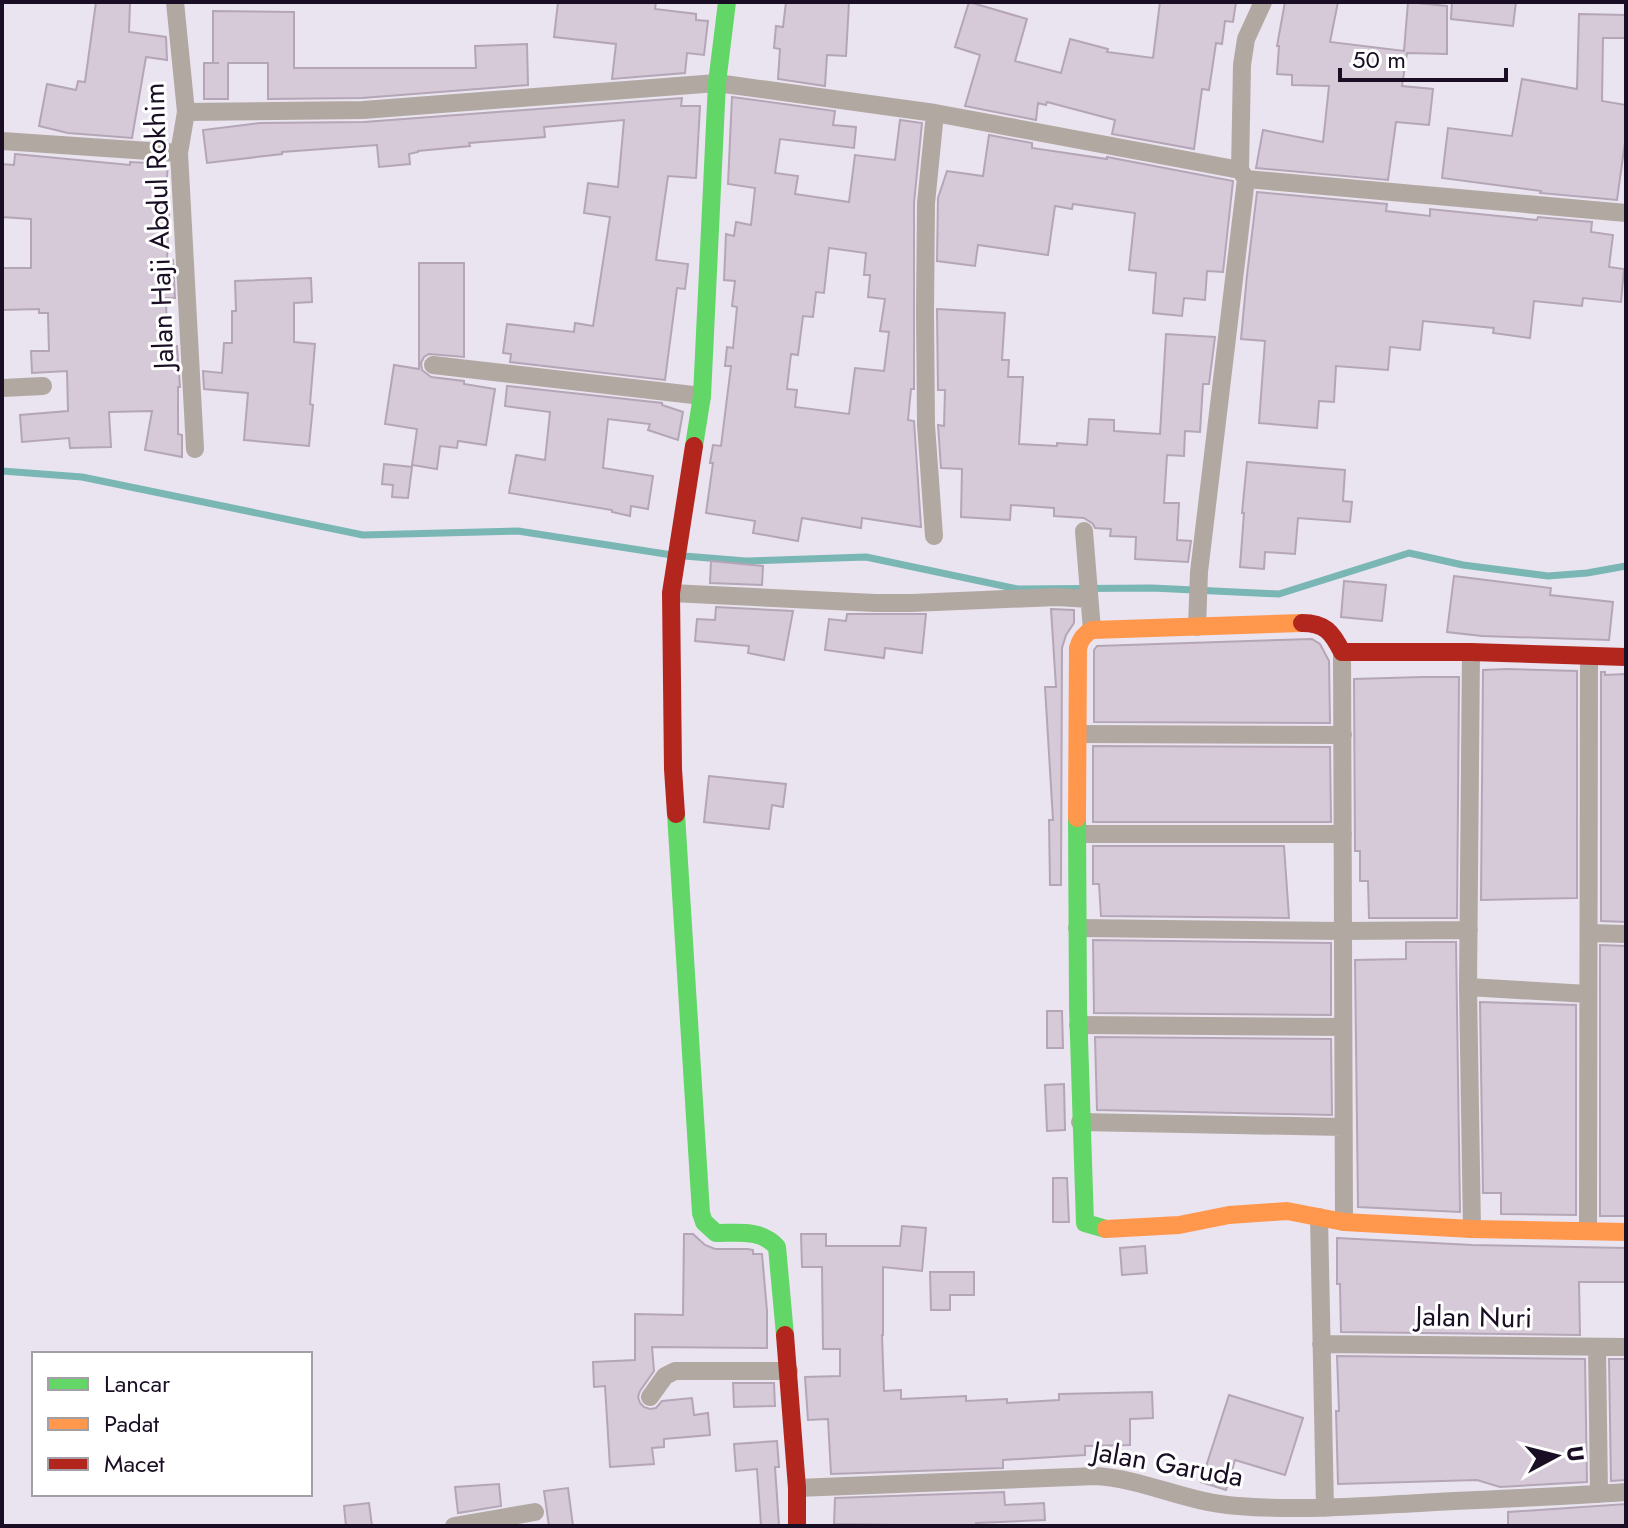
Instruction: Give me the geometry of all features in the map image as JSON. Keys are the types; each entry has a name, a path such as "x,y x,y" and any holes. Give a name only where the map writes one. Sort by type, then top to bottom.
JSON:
{"street":[{"name":"Jalan Haji Abdul Rokhim","path":"175,2 186,112 179,153 195,449"},
{"path":"727,2 717,83 702,396 671,593 673,769 701,1213 704,1222 716,1233 764,1234 777,1247 789,1371 797,1526"},
{"path":"1197,627 1199,572 1243,174 1242,65 1246,39 1263,2"},
{"path":"186,112 363,110 717,83 935,113 1243,174 1626,213"},
{"path":"934,536 926,425 925,296 926,203 935,113"},
{"path":"2,141 179,153"},
{"path":"433,365 702,396"},
{"path":"2,388 43,386"},
{"path":"1084,531 1092,630"},
{"path":"671,593 887,603 1057,597 1089,590"},
{"path":"1344,1222 1342,652 1332,632 1315,623 1092,630 1080,640 1078,648 1078,1025 1085,1223 1110,1230 1287,1211 1344,1222 1472,1229 1626,1232"},
{"path":"1342,652 1626,657"},
{"path":"1471,652 1468,987 1472,1229"},
{"path":"1588,1231 1589,656"},
{"path":"1078,734 1343,735"},
{"path":"1078,834 1343,834"},
{"path":"1077,928 1469,930"},
{"path":"1589,933 1626,934"},
{"path":"1468,987 1588,994"},
{"path":"1078,1025 1343,1027"},
{"path":"1080,1122 1343,1127"},
{"path":"1319,1217 1325,1508"},
{"name":"Jalan Nuri","path":"1321,1344 1626,1347"},
{"path":"1597,1347 1599,1494"},
{"path":"650,1397 665,1376 675,1371 789,1371"},
{"name":"Jalan Garuda","path":"797,1488 1096,1476 1119,1477 1217,1505 1325,1508 1626,1492"},
{"path":"454,1526 535,1512"}],"building":[{"path":"96,2 130,3 129,32 166,37 167,60 146,57 132,138 68,133 39,126 47,84 76,90 78,81 85,82"},
{"path":"558,2 656,2 655,9 696,14 696,20 708,21 704,55 687,53 685,73 612,79 616,44 554,37"},
{"path":"786,2 849,2 846,56 827,55 825,86 778,79 780,49 774,48 776,26 783,27"},
{"path":"969,2 1027,19 1015,61 1061,73 1070,39 1108,49 1107,52 1153,58 1160,2 1236,2 1233,22 1225,21 1222,44 1216,43 1209,90 1202,89 1194,149 1112,134 1115,120 1047,102 1046,105 1038,103 1036,120 965,106 980,55 955,47"},
{"path":"1285,2 1338,2 1330,42 1404,51 1408,2 1447,6 1447,54 1407,53 1402,86 1433,89 1429,125 1396,122 1388,180 1256,168 1263,130 1323,142 1329,86 1292,85 1292,75 1277,74 1277,46"},
{"path":"1452,2 1516,2 1513,26 1451,19"},
{"path":"213,11 294,12 294,68 476,68 475,46 527,44 528,85 362,98 268,99 268,63 228,63 228,99 204,99 204,63 213,63"},
{"path":"1579,14 1626,15 1626,38 1603,38 1602,101 1626,105 1626,135 1617,200 1540,193 1442,178 1448,128 1512,136 1522,79 1577,89"},
{"path":"732,97 835,111 833,125 856,127 854,148 780,139 775,173 798,176 795,194 849,202 855,155 895,160 900,120 922,123 914,203 914,389 911,389 908,420 914,421 921,527 862,518 861,528 802,518 798,541 753,533 755,521 706,513 713,445 721,446 731,366 725,366 727,347 733,348 737,307 732,306 735,281 724,280 726,234 734,236 736,222 751,225 755,188 728,184","holes":["829,248 866,253 864,275 870,275 868,297 885,299 880,331 889,332 884,371 855,368 849,414 795,407 797,390 787,389 791,354 798,355 803,316 813,317 816,292 824,293"]},
{"path":"682,98 681,106 700,106 696,178 668,176 656,260 688,264 685,289 677,288 665,380 510,362 511,354 503,353 507,324 574,332 575,323 593,326 610,217 584,213 588,183 618,187 624,120 544,127 545,137 418,151 409,154 410,164 379,167 377,145 282,152 207,163 203,130 260,123 364,122"},
{"path":"989,135 1032,143 1032,148 1107,157 1233,181 1223,272 1207,271 1205,300 1184,298 1182,316 1153,313 1156,273 1129,270 1135,213 1073,204 1072,209 1055,206 1048,255 978,245 975,266 937,261 938,198 947,171 983,176"},
{"path":"15,154 130,165 130,162 168,164 164,212 169,212 167,260 173,260 175,298 166,298 167,347 177,346 180,387 178,434 182,435 182,457 145,450 152,411 109,412 111,447 70,448 69,438 22,442 20,415 68,411 67,371 32,373 31,351 49,351 48,313 39,313 39,309 2,310 2,268 31,268 31,219 2,217 2,164 14,165"},
{"path":"1257,192 1387,204 1386,211 1430,216 1430,209 1537,220 1538,217 1592,222 1591,232 1613,235 1609,267 1624,269 1621,302 1583,298 1582,306 1534,301 1530,338 1493,333 1494,328 1423,321 1420,350 1390,347 1388,370 1336,366 1334,402 1319,401 1317,428 1259,423 1265,341 1241,339"},
{"path":"419,263 464,263 464,357 429,354 421,363 422,370 431,377 495,389 486,445 458,441 457,448 440,446 437,469 412,465 417,429 385,424 394,365 419,369"},
{"path":"311,278 312,302 294,303 294,342 315,344 309,446 244,440 248,393 204,389 203,371 222,373 224,343 232,343 232,311 236,311 235,281"},
{"path":"937,309 1005,313 1002,360 1009,360 1008,377 1023,377 1019,444 1087,445 1089,419 1114,420 1114,431 1160,434 1166,334 1215,337 1209,384 1203,384 1200,432 1185,431 1184,456 1167,455 1164,503 1179,503 1177,540 1191,541 1188,562 1135,559 1136,537 1110,536 1111,529 1095,528 1084,518 1054,516 1054,508 1011,505 1010,520 961,517 962,469 941,468 938,425 944,426 945,390 938,390"},
{"path":"507,386 662,403 683,412 678,440 648,430 650,424 608,419 603,468 653,476 648,509 631,506 630,516 612,510 509,493 516,455 545,460 550,412 505,406"},
{"path":"1247,462 1345,470 1343,501 1352,502 1350,522 1298,518 1295,554 1265,552 1264,569 1240,567"},
{"path":"384,464 412,467 408,498 392,497 393,485 382,484"},
{"path":"711,561 763,566 762,585 710,583"},
{"path":"1454,576 1551,588 1550,595 1613,602 1609,640 1447,632"},
{"path":"1344,581 1386,585 1382,621 1341,617"},
{"path":"716,607 793,611 784,660 748,653 749,646 695,641 697,619 715,620"},
{"path":"1051,609 1074,610 1074,623 1062,648 1061,885 1050,885 1049,820 1053,820 1045,687 1056,687"},
{"path":"847,614 926,614 922,653 885,648 884,658 825,650 829,619 846,621"},
{"path":"1312,639 1320,644 1329,661 1330,723 1094,722 1094,650 1097,646"},
{"path":"1483,670 1577,671 1577,898 1481,900"},
{"path":"1601,672 1605,675 1626,674 1626,922 1601,921"},
{"path":"1459,677 1457,918 1369,918 1368,881 1360,881 1360,851 1355,851 1354,679"},
{"path":"1093,746 1330,747 1331,822 1093,822"},
{"path":"709,776 786,784 783,807 772,805 769,829 704,822"},
{"path":"1093,846 1284,846 1289,918 1101,916 1099,884 1093,884"},
{"path":"1093,940 1331,943 1331,1015 1094,1013"},
{"path":"1406,942 1456,942 1460,1212 1358,1207 1355,960 1406,959"},
{"path":"1600,945 1626,946 1626,1216 1600,1216"},
{"path":"1480,1002 1576,1005 1576,1215 1501,1214 1501,1193 1483,1193"},
{"path":"1047,1011 1062,1011 1063,1048 1047,1048"},
{"path":"1095,1037 1331,1039 1332,1115 1097,1110"},
{"path":"1064,1084 1065,1130 1047,1131 1045,1085"},
{"path":"1053,1178 1067,1178 1069,1222 1053,1222"},
{"path":"902,1226 926,1228 922,1271 883,1267 884,1391 901,1390 901,1399 966,1396 966,1401 1007,1399 1007,1403 1059,1400 1059,1394 1152,1392 1153,1418 1130,1419 1130,1445 1085,1446 1085,1455 1003,1460 1003,1468 831,1474 828,1419 808,1420 805,1377 840,1376 840,1349 823,1349 822,1267 802,1267 801,1234 826,1234 826,1246 900,1246"},
{"path":"684,1234 693,1234 715,1249 748,1249 753,1250 753,1254 762,1254 767,1348 652,1347 654,1371 640,1391 640,1403 650,1409 656,1408 662,1401 692,1398 694,1415 708,1413 710,1435 664,1439 664,1447 652,1448 654,1464 610,1467 605,1386 594,1387 593,1362 635,1360 635,1314 683,1315"},
{"path":"1337,1238 1626,1248 1626,1282 1579,1282 1580,1335 1341,1332"},
{"path":"1145,1246 1147,1273 1122,1275 1120,1248"},
{"path":"930,1272 974,1272 974,1295 950,1295 950,1310 931,1310"},
{"path":"1337,1356 1585,1359 1587,1482 1500,1487 1477,1480 1338,1484"},
{"path":"1609,1359 1626,1359 1626,1480 1611,1481"},
{"path":"733,1383 774,1383 775,1406 734,1407"},
{"path":"1229,1395 1303,1418 1285,1475 1235,1460 1226,1490 1201,1482"},
{"path":"777,1441 779,1467 775,1467 779,1526 761,1526 757,1469 736,1471 734,1444"},
{"path":"499,1484 501,1506 458,1513 455,1487"},
{"path":"568,1488 573,1526 549,1526 544,1491"},
{"path":"1004,1492 1005,1505 1044,1503 1045,1520 976,1523 976,1526 834,1524 835,1498"},
{"path":"369,1503 372,1526 346,1526 344,1506"},
{"path":"1626,1504 1626,1526 1508,1526 1508,1512"}],"waterway":[{"path":"2,471 82,477 363,535 518,531 672,555"},
{"path":"684,556 746,561 866,557 1018,589 1152,588 1279,594 1409,553 1463,565 1548,576 1626,566"}],"traffic: fast":[{"path":"694,446 702,396 717,83 727,2"},
{"path":"676,814 701,1213 704,1222 716,1233 756,1235 777,1247 785,1335"},
{"path":"1077,818 1078,1007 1085,1223 1106,1229"}],"traffic: slow":[{"path":"1077,818 1078,648 1087,633 1092,630 1302,623"},
{"path":"1106,1229 1179,1225 1229,1215 1287,1211 1344,1222 1472,1229 1626,1232"}],"traffic: jam":[{"path":"676,814 671,593 694,446"},
{"path":"1302,623 1327,630 1342,652 1626,657"},
{"path":"785,1335 797,1526"}]}
